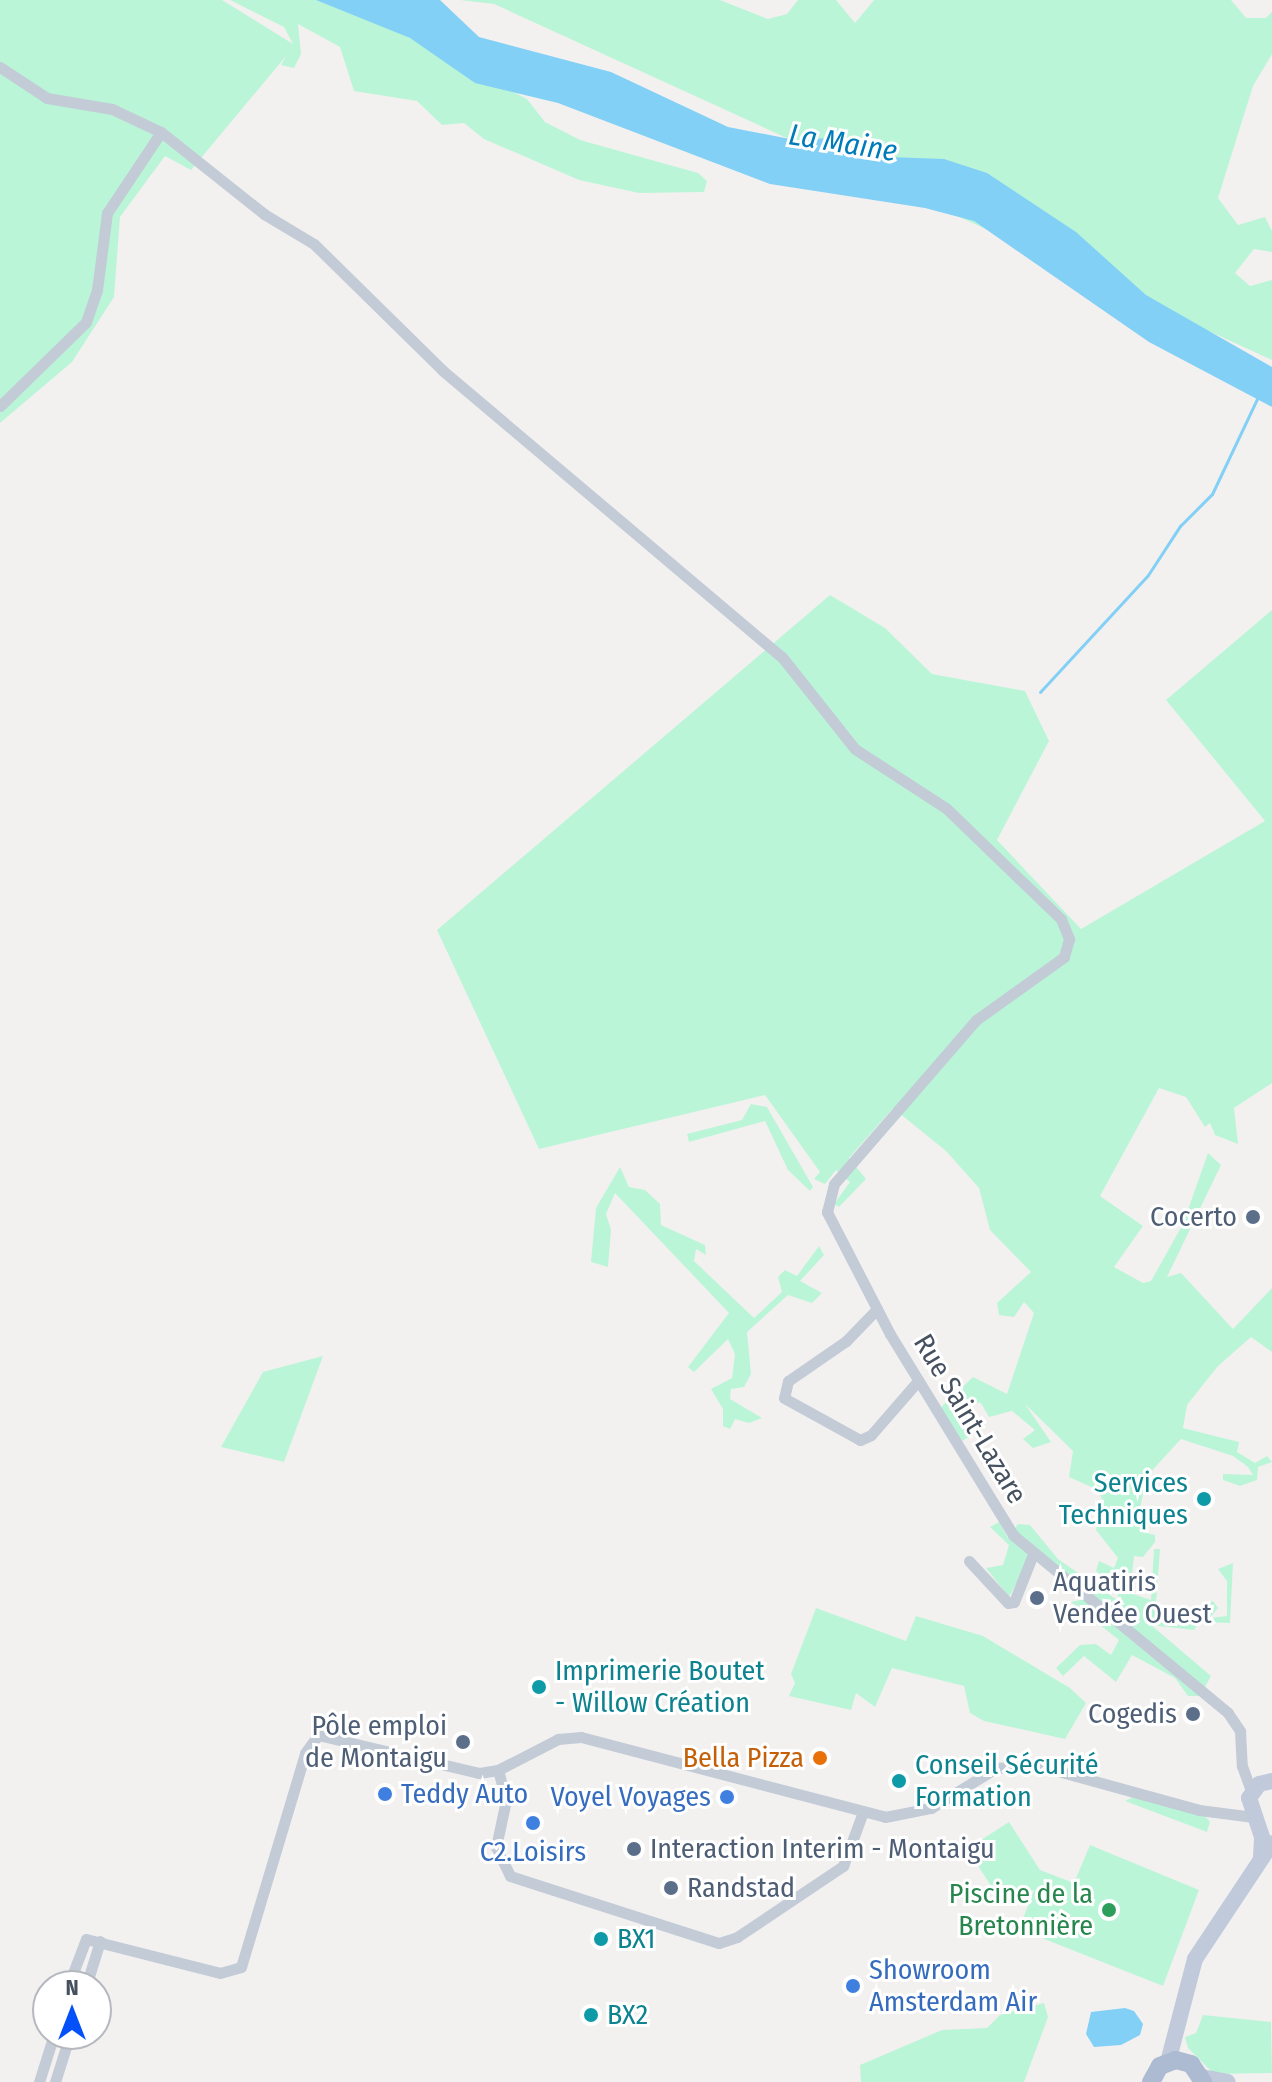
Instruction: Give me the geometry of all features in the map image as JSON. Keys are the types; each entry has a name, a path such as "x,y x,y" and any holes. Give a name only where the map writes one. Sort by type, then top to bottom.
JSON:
{"main road":[{"path":"1261,1857 1262,1785"},
{"path":"1176,2061 1178,2031 1195,1959 1272,1843"},
{"path":"1176,2061 1202,2080 1228,2082"},
{"path":"1148,2081 1176,2061"}],"street":[{"path":"0,67 47,98 112,109 161,132 107,213 97,290 86,322 0,406"},
{"name":"Rue Saint-Lazare","path":"161,132 251,204 325,253 442,370 782,657 855,749 946,808 1061,919 1069,939 1064,957 976,1020 829,1192 826,1205 833,1229 877,1309 1013,1535 1228,1713 1240,1731 1244,1773 1262,1785"},
{"path":"877,1309 846,1341 788,1381 784,1398 860,1440 871,1435 918,1381"},
{"path":"969,1561 1008,1603 1014,1602 1033,1554"},
{"path":"73,1970 80,1947 86,1939 220,1973 241,1967 305,1753 318,1735 470,1772 498,1770 558,1739 581,1737 863,1812 902,1817 931,1808 996,1768 1021,1764 1260,1820"},
{"path":"498,1770 506,1800 496,1847 510,1876 719,1943 737,1937 843,1866 863,1812"},
{"path":"1221,1813 1262,1785"},
{"path":"91,1970 100,1941"},
{"path":"39,2082 49,2050"},
{"path":"55,2082 65,2050"}],"green space":[{"path":"0,0 222,0 293,44 284,27 230,0 336,0 527,99 545,122 580,140 698,173 707,181 704,192 639,193 579,180 484,139 464,123 442,125 417,101 354,91 340,47 298,24 301,54 294,68 281,65 286,56 191,170 165,156 120,217 114,297 72,362 0,423"},
{"path":"460,0 720,0 768,19 787,14 798,0 836,0 855,23 874,0 1231,0 1246,18 1266,18 1272,12 1272,54 1253,86 1218,198 1238,225 1265,217 1272,231 1272,252 1254,249 1235,273 1250,286 1272,280 1272,360 494,4"},
{"path":"830,595 885,628 932,674 1025,691 1049,741 997,840 1081,929 1265,821 1166,700 1272,610 1272,1083 1234,1108 1238,1144 1215,1135 1210,1123 1205,1127 1186,1097 1159,1088 1100,1196 1143,1226 1114,1267 1143,1283 1151,1281 1183,1224 1208,1153 1221,1165 1167,1277 1181,1273 1233,1329 1272,1288 1272,1352 1251,1337 1218,1366 1187,1405 1183,1428 1239,1442 1237,1452 1255,1463 1267,1456 1272,1462 1258,1467 1257,1480 1240,1486 1223,1480 1223,1474 1253,1475 1248,1467 1233,1456 1181,1439 1147,1476 1138,1517 1143,1532 1155,1535 1155,1542 1143,1557 1134,1556 1130,1593 1151,1600 1154,1549 1160,1549 1155,1616 1176,1610 1197,1617 1207,1611 1205,1603 1213,1601 1218,1608 1210,1618 1227,1616 1227,1581 1218,1569 1233,1563 1230,1623 1199,1622 1194,1630 1151,1625 1211,1676 1200,1696 1188,1696 1175,1678 1132,1655 1116,1682 1084,1656 1063,1676 1056,1668 1080,1645 1096,1644 1111,1655 1119,1640 1071,1602 1093,1597 1035,1550 1009,1597 986,1568 1003,1565 1009,1545 990,1527 999,1522 1008,1538 1018,1524 1030,1525 1058,1559 1120,1602 1117,1592 1096,1571 1099,1561 1114,1568 1118,1558 1096,1530 1102,1499 1098,1490 1069,1477 1073,1451 1025,1404 1051,1442 1033,1448 1023,1439 1035,1430 1012,1411 989,1417 981,1403 970,1402 959,1414 972,1435 962,1441 940,1408 973,1377 1007,1394 1034,1313 1024,1302 1014,1317 999,1315 997,1303 1031,1272 990,1230 979,1188 946,1151 893,1108 849,1158 866,1179 839,1207 834,1204 850,1182 836,1170 825,1184 814,1179 820,1172 765,1095 539,1149 437,930"},
{"path":"751,1104 767,1107 813,1187 810,1191 788,1170 765,1121 689,1142 687,1134 742,1120"},
{"path":"620,1167 629,1187 645,1190 660,1204 661,1225 705,1245 706,1255 696,1249 694,1261 754,1318 782,1292 778,1277 785,1270 797,1276 819,1246 824,1255 800,1281 822,1293 812,1303 788,1295 747,1332 751,1374 744,1387 731,1389 730,1399 762,1418 749,1423 735,1419 730,1429 723,1426 723,1409 711,1389 732,1378 735,1354 728,1339 694,1372 688,1367 729,1313 615,1193 606,1214 611,1230 608,1267 591,1262 596,1208"},
{"path":"323,1356 284,1462 221,1447 263,1372"},
{"path":"816,1608 906,1641 916,1616 983,1636 1070,1688 1086,1703 1065,1739 984,1721 970,1713 964,1686 892,1668 875,1707 856,1693 851,1710 789,1696 795,1683 791,1674"},
{"path":"1133,1797 1206,1817 1210,1822 1207,1832 1125,1801"},
{"name":"Piscine de la Bretonnière","path":"1009,1822 1040,1870 1074,1883 1090,1845 1199,1890 1163,1986 1019,1929 1034,1890 1001,1901 967,1849"},
{"path":"1044,2003 1048,2017 1024,2082 861,2082 860,2065 942,2030 987,2028 1000,2015"},
{"path":"1203,2015 1271,2022 1272,2073 1214,2074 1188,2048 1185,2037 1196,2033"}],"water":[{"path":"316,0 440,0 479,37 611,72 728,127 800,141 825,138 889,157 944,159 987,173 1076,232 1146,295 1272,367 1272,407 1149,342 974,221 925,208 770,184 558,103 475,83 410,38"},
{"path":"1125,2008 1134,2011 1143,2024 1140,2035 1121,2045 1094,2047 1086,2034 1091,2012"}],"waterway":[{"path":"1040,692 1148,575 1180,526 1212,494 1257,399"}],"place":[{"name":"Cocerto","path":"1253,1217"},
{"name":"Services Techniques","path":"1204,1499"},
{"name":"Aquatiris Vendée Ouest","path":"1037,1598"},
{"name":"Imprimerie Boutet - Willow Création","path":"539,1687"},
{"name":"Cogedis","path":"1193,1714"},
{"name":"Pôle emploi de Montaigu","path":"463,1742"},
{"name":"Bella Pizza","path":"820,1758"},
{"name":"Conseil Sécurité Formation","path":"899,1781"},
{"name":"Teddy Auto","path":"385,1794"},
{"name":"Voyel Voyages","path":"727,1797"},
{"name":"C2.Loisirs","path":"533,1823"},
{"name":"Interaction Interim - Montaigu","path":"634,1849"},
{"name":"Randstad","path":"671,1888"},
{"name":"Piscine de la Bretonnière","path":"1109,1910"},
{"name":"BX1","path":"601,1939"},
{"name":"Showroom Amsterdam Air","path":"853,1986"},
{"name":"BX2","path":"591,2015"}],"water label":[{"name":"La Maine","path":"843,143"}]}
